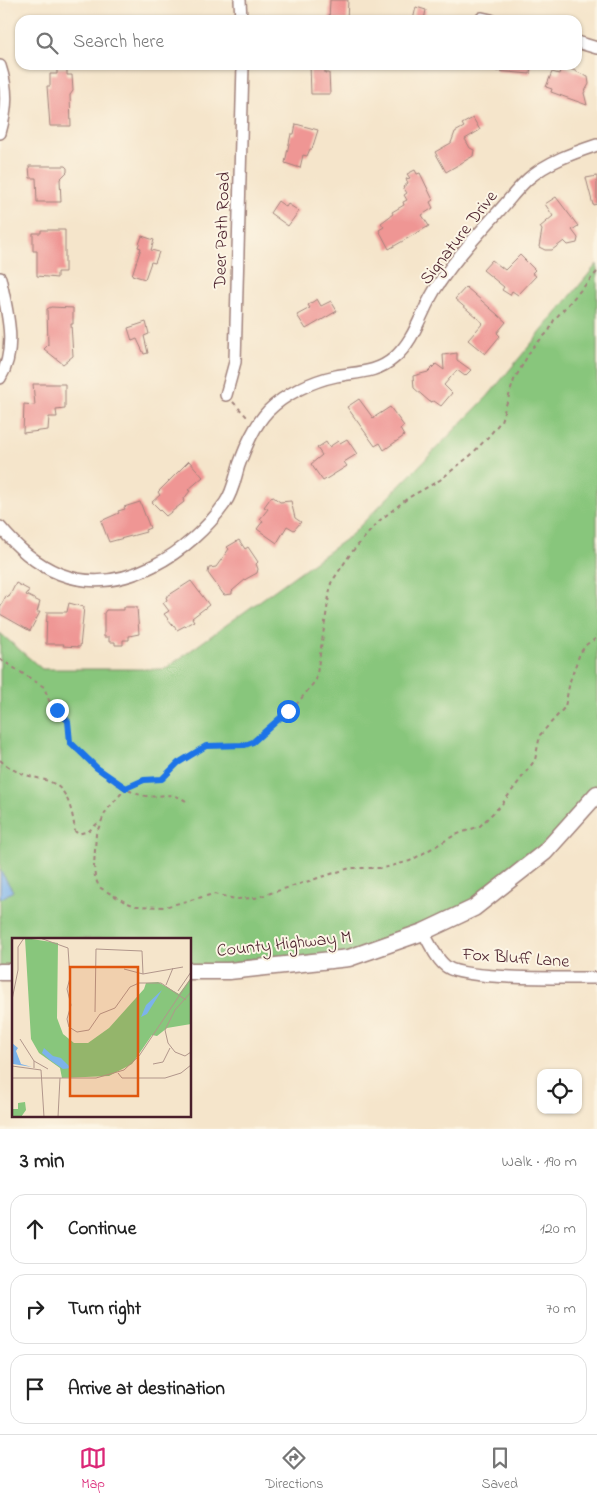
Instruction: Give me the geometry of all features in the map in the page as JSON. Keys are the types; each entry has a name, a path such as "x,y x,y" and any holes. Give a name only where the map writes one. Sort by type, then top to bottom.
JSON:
{"main road":[{"name":"County Highway M","path":"191,971 229,971 349,958 423,932 474,908 545,852 597,794"}],"street":[{"path":"240,0 241,15"},
{"path":"582,44 597,48"},
{"path":"0,66 5,81 7,99 0,133"},
{"name":"Deer Path Road","path":"226,395 236,362 243,70"},
{"name":"Signature Drive","path":"0,527 24,553 61,575 74,578 106,579 123,577 169,558 198,534 225,503 256,427 269,410 280,401 306,386 323,379 365,372 383,366 394,358 419,326 437,286 473,240 528,178 554,162 597,145"},
{"path":"0,278 10,336 8,361 0,378"},
{"name":"Fox Bluff Lane","path":"423,932 445,967 458,972 536,978 597,978"}],"path":[{"path":"0,760 10,768 60,786 69,802 75,831 78,834 89,831 101,820 126,788 144,780 162,779 178,763 206,746 245,745 253,742 296,705 316,680 331,583 342,567 364,537 379,521 408,498 440,480 471,455 489,436 501,421 514,380 532,348 549,331 554,320 597,272"},
{"path":"226,395 256,427"},
{"path":"101,820 96,834 94,849 94,877 99,887 136,906 164,907 214,894 235,899 255,898 350,868 384,868 410,862 455,835 480,826 502,804 535,760 540,735 565,707 570,681 580,653 586,644 597,638"},
{"path":"0,659 40,683 50,703 68,721 70,742 97,768 126,788 144,796 172,794 186,802"}],"green space":[{"path":"597,264 597,794 474,908 365,953 191,971 191,938 12,938 12,972 0,972 0,633 42,669 165,669 350,536 488,396"}],"water":[{"path":"0,870 13,891 2,898 0,897"}],"building":[{"path":"330,0 348,0 347,15 329,15"},
{"path":"416,7 426,10 425,15 414,15"},
{"path":"57,70 67,70 67,75 72,75 73,91 70,95 71,126 50,126 47,86 50,86 50,74 57,74"},
{"path":"310,70 325,70 325,73 329,73 330,94 311,94"},
{"path":"496,70 530,70 530,74"},
{"path":"560,70 573,70 588,77 589,84 584,93 587,105 551,92 552,89 546,87 552,72 559,74"},
{"path":"473,118 480,130 465,139 470,148 474,150 473,156 446,172 435,152 451,143 455,132 464,127 462,124"},
{"path":"296,124 318,130 312,149 310,149 307,156 303,155 300,168 285,163 291,134 294,134"},
{"path":"29,166 65,166 67,168 67,172 60,179 61,202 37,202 36,178 30,178"},
{"path":"415,170 417,174 420,173 433,200 430,202 433,208 422,215 429,226 389,249 379,230 384,227 381,223 393,214 392,212 404,205 403,202 407,200 404,195 407,193 403,187 408,183 406,179 410,178 407,174"},
{"path":"597,176 597,204 593,205 586,178"},
{"path":"556,197 578,226 572,230 578,238 577,243 568,245 564,241 552,250 545,250 539,247 542,230 540,227 553,216 545,204"},
{"path":"278,201 286,207 288,204 299,211 288,226 270,213"},
{"path":"41,230 65,230 65,272 57,272 57,278 37,276 37,251 33,251 33,233 41,233"},
{"path":"142,236 154,240 151,250 159,252 155,263 151,262 145,279 132,275 141,248 138,247"},
{"path":"520,255 535,270 532,273 536,276 518,295 512,291 510,295 502,290 504,287 483,270 492,260 505,270"},
{"path":"466,287 506,322 497,333 500,336 485,354 468,340 483,323 455,299"},
{"path":"317,299 321,306 331,301 337,311 306,329 297,315 310,308 308,305"},
{"path":"51,307 73,308 73,324 71,324 73,356 63,364 44,349 48,345 47,309"},
{"path":"146,322 149,334 144,336 148,353 144,354 137,339 132,341 128,328"},
{"path":"457,353 457,360 471,370 465,376 457,370 444,385 452,393 441,406 434,401 430,402 414,388 413,376 428,372 436,364 444,370 443,355"},
{"path":"33,384 65,384 65,409 56,410 57,417 49,417 48,430 23,433 24,404 35,405"},
{"path":"359,399 373,418 390,407 404,426 400,429 404,436 384,450 380,443 375,446 347,407"},
{"path":"347,439 357,454 344,462 347,466 323,481 311,464 322,455 317,448 326,442 329,447 338,441 340,443"},
{"path":"189,461 203,477 188,490 190,491 183,500 184,502 166,516 152,502 160,495 158,492"},
{"path":"272,496 280,502 291,501 295,518 301,522 294,530 287,526 277,543 257,529 263,521 260,519 268,509 264,507"},
{"path":"140,502 150,528 145,530 146,532 109,542 101,521 119,513 118,511 125,509 124,507"},
{"path":"239,540 245,549 248,547 258,562 256,564 257,573 246,579 232,591 232,594 224,595 208,573 209,568 216,567 229,549 227,547"},
{"path":"191,581 209,605 192,618 194,621 177,630 164,614 169,611 163,603 167,600 166,597"},
{"path":"16,583 29,590 26,595 40,602 37,612 40,612 30,631 0,614 0,607 6,596 9,597"},
{"path":"69,603 84,607 80,647 63,646 64,644 46,644 47,612 67,612"},
{"path":"124,607 137,607 139,634 129,636 129,640 123,640 123,645 115,645 115,642 109,642 109,637 104,637 104,613 106,610 124,610"}],"route":[{"path":"57,710 68,721 70,742 76,749 97,768 126,788 144,780 162,779 191,753 206,746 221,744 245,745 253,742 288,711"}]}
